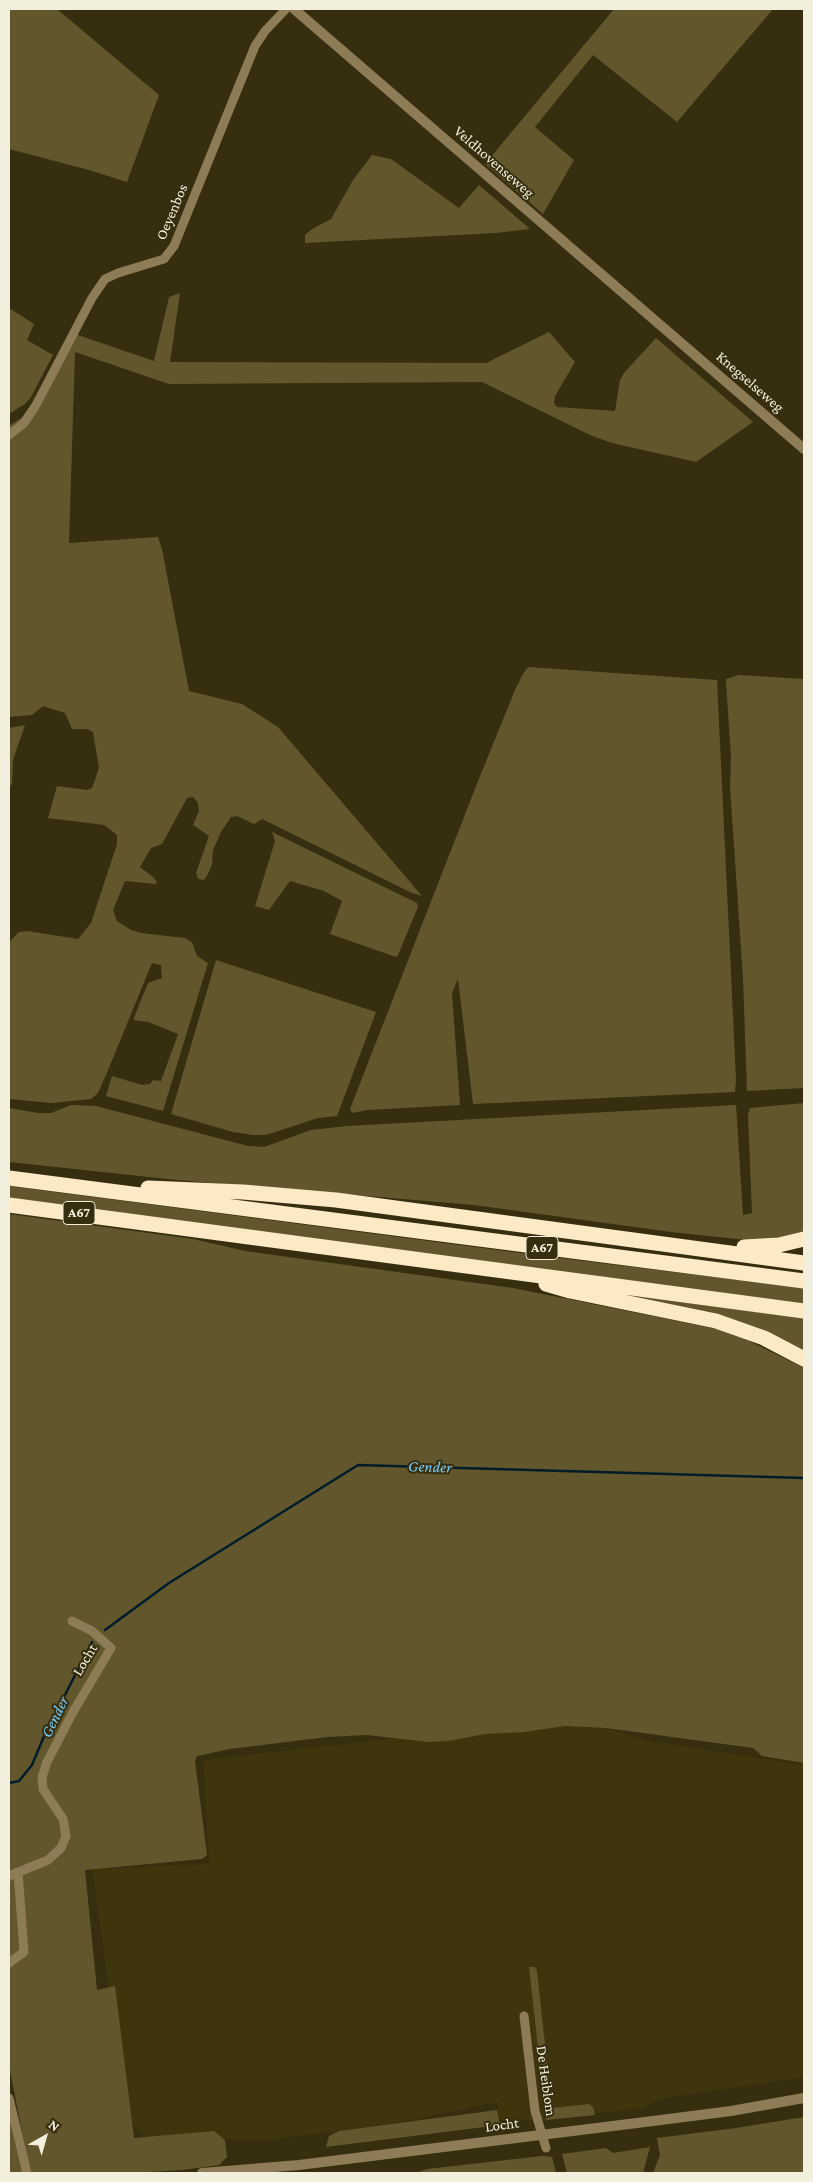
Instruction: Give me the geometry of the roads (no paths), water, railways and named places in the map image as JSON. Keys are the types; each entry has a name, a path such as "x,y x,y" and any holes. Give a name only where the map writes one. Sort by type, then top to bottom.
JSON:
{"highway":[{"name":"A67","path":"9,1178 804,1281"},
{"name":"A67","path":"92,1189 157,1188 336,1200 804,1263"},
{"name":"A67","path":"9,1205 804,1310"},
{"name":"A67","path":"680,1246 750,1247 779,1245 804,1239"},
{"name":"A67","path":"494,1269 570,1291 716,1321 764,1338 804,1359"}],"street":[{"name":"Oeyenbos","path":"9,435 24,423 36,405 92,298 105,280 118,273 164,259 174,246 255,46 265,31 286,9"},
{"name":"Veldhovenseweg","path":"294,9 675,338"},
{"name":"Knegselseweg","path":"675,338 804,449"},
{"name":"Locht","path":"9,1876 48,1860 61,1848 66,1836 64,1818 43,1789 42,1778 47,1762 77,1704 111,1648 92,1630 72,1621"},
{"path":"9,1963 24,1952 18,1872"},
{"name":"De Heiblom","path":"524,2016 534,2112 546,2148"},
{"path":"9,2098 27,2173"},
{"name":"Locht","path":"202,2173 299,2165 542,2135 731,2111 804,2098"}],"waterway":[{"name":"Gender","path":"105,1630 169,1583 358,1465 804,1478"},
{"name":"Gender","path":"9,1783 19,1781 32,1765 45,1734 92,1642"}]}
